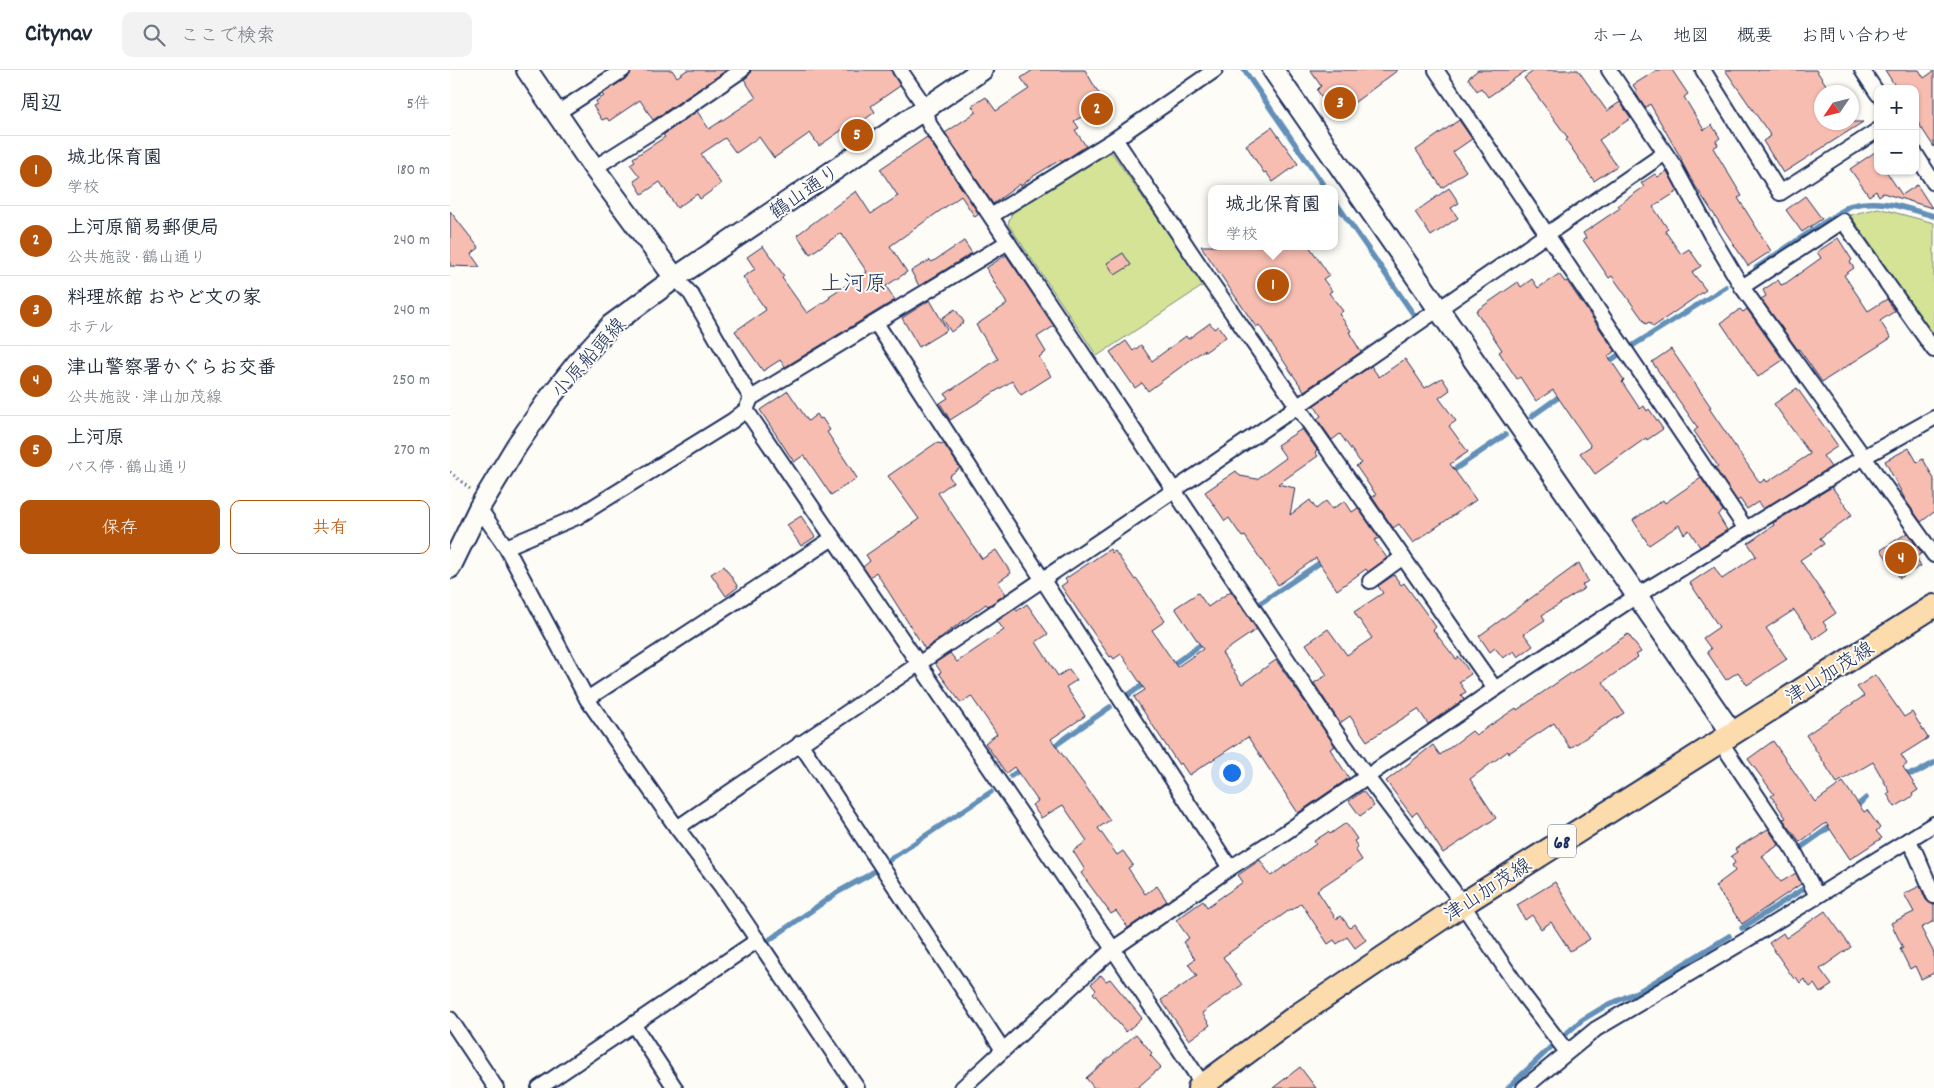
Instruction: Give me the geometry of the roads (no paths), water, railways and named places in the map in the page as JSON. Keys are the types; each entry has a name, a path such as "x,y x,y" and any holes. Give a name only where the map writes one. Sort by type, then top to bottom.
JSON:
{"main road":[{"name":"津山加茂線","path":"1203,1087 1356,975 1463,904 1934,606"}],"street":[{"path":"527,70 594,168 675,278 691,294 711,326 748,404 833,538 1113,949 1203,1087"},
{"path":"558,113 622,70"},
{"path":"594,168 659,127 742,70"},
{"path":"900,70 926,108 929,124 1367,777 1463,904 1524,996 1567,1052"},
{"name":"鶴山通り","path":"675,278 982,70"},
{"path":"991,216 1114,139 1215,70"},
{"path":"1273,70 1438,310 1638,595 1726,737 1794,851 1818,896"},
{"path":"1436,70 1746,529"},
{"path":"1609,70 1666,153 1742,287 1934,556"},
{"path":"1703,70 1780,193 1874,133"},
{"path":"1862,70 1874,88"},
{"path":"1114,139 1210,281 1495,689"},
{"path":"677,828 800,743 1044,580 1666,153"},
{"path":"1919,159 1934,183"},
{"path":"1742,287 1843,221 1934,350"},
{"path":"506,547 578,517 732,421 748,404 1008,242"},
{"name":"小原船頭線","path":"450,568 479,508 548,400 582,357 611,325 675,278"},
{"path":"876,323 1230,868"},
{"path":"962,1088 1113,949 1230,868 1638,595 1864,457 1934,418"},
{"path":"479,508 506,547 587,699 677,828 721,886 857,1088"},
{"path":"587,699 833,538"},
{"path":"1370,581 1403,557"},
{"path":"800,743 1003,1050"},
{"path":"1524,1088 1604,1024 1744,941 1934,824"},
{"path":"1908,840 1934,896"},
{"path":"539,1088 636,1028 761,944"},
{"path":"450,1019 496,1088"},
{"path":"636,1028 675,1088"}],"waterway":[{"path":"1244,70 1323,185"},
{"path":"1756,268 1849,206 1882,203 1934,216"},
{"path":"1338,206 1414,315"},
{"path":"1632,346 1726,287"},
{"path":"1605,364 1620,354"},
{"path":"1532,416 1563,394"},
{"path":"1448,474 1505,435"},
{"path":"1262,602 1324,560"},
{"path":"1168,668 1206,641"},
{"path":"1127,696 1148,681"},
{"path":"1050,749 1110,707"},
{"path":"1901,775 1916,773 1934,763"},
{"path":"1011,776 1024,767"},
{"path":"762,945 838,892 869,875 991,792"},
{"path":"1853,809 1866,798"},
{"path":"1803,846 1834,824"},
{"path":"1742,928 1803,889"},
{"path":"1567,1033 1582,1020 1602,1008 1641,990 1729,936"},
{"path":"1508,1088 1553,1045"}],"place":[{"name":"料理旅館 おやど文の家","path":"1340,103"},
{"name":"上河原簡易郵便局","path":"1097,109"},
{"name":"上河原","path":"857,135"},
{"name":"城北保育園","path":"1273,285"},
{"name":"津山警察署かぐらお交番","path":"1901,558"}],"district":[{"name":"上河原","path":"854,282"}]}
